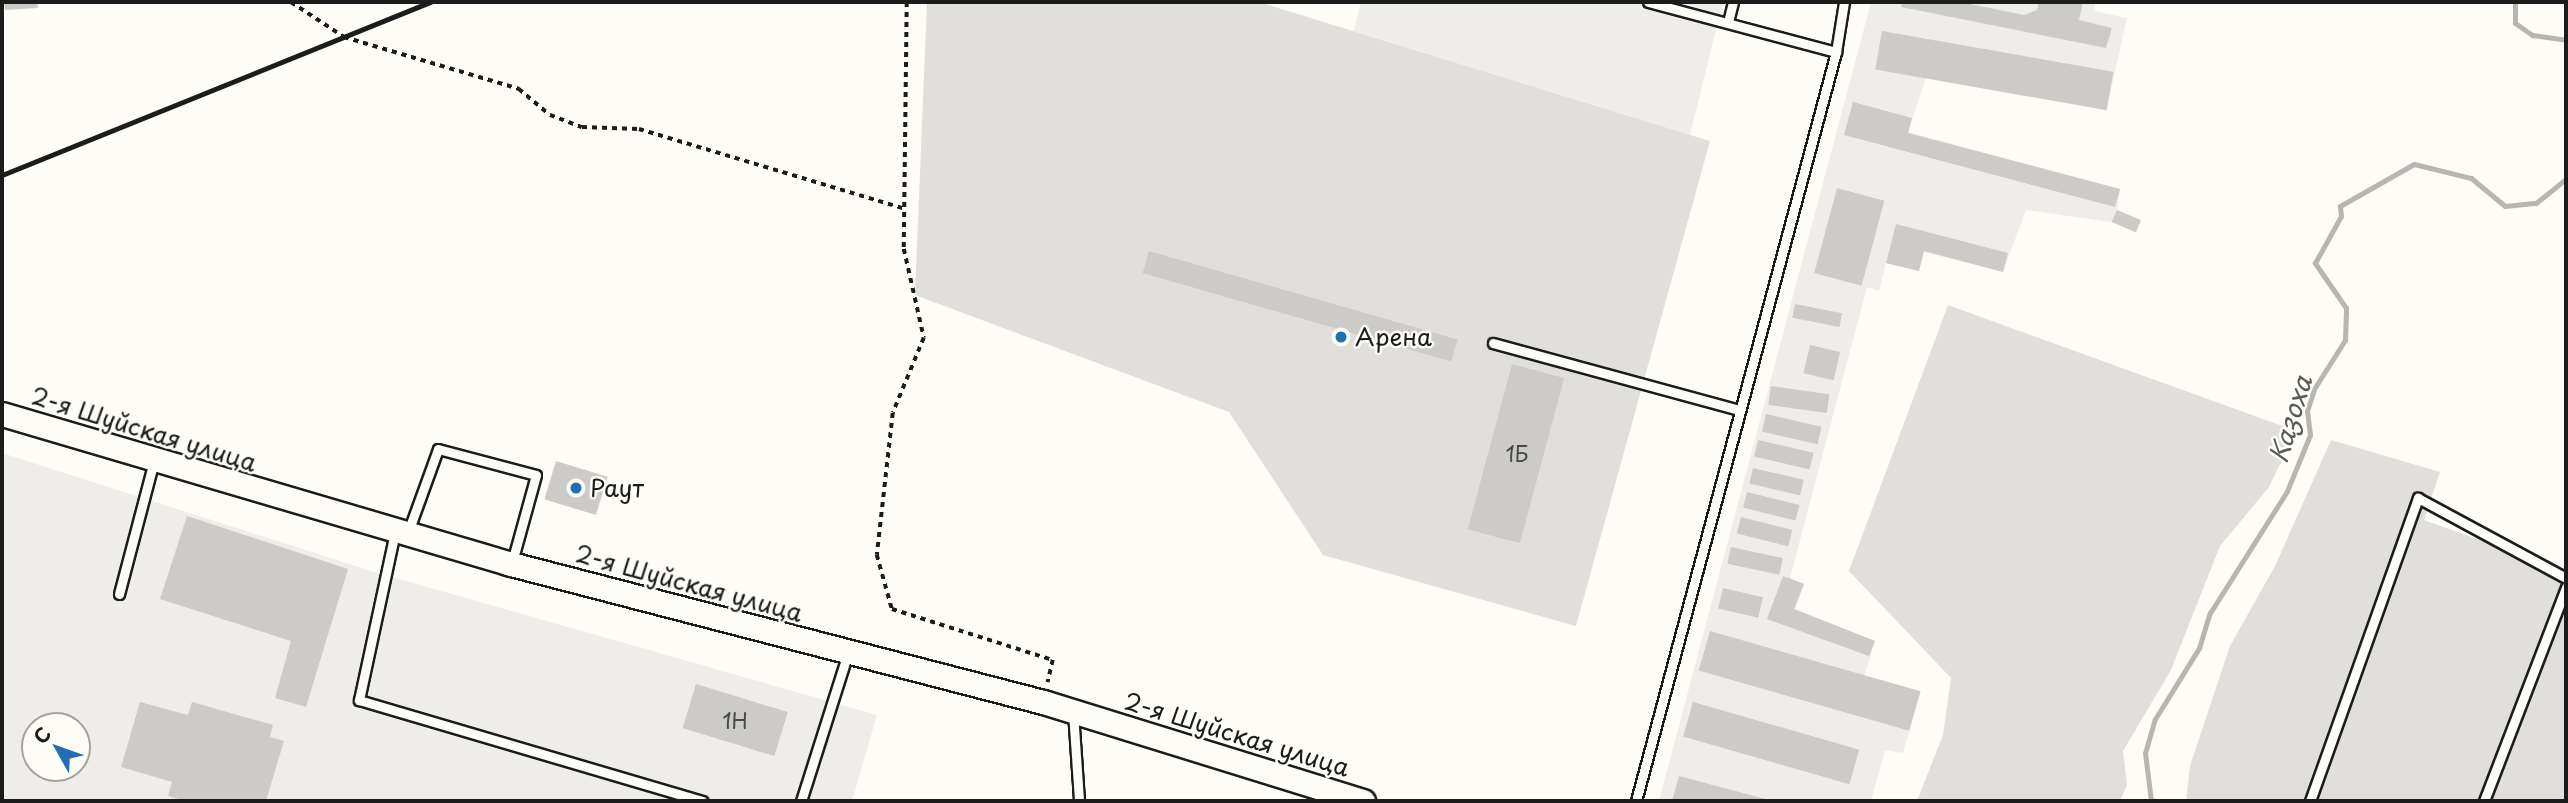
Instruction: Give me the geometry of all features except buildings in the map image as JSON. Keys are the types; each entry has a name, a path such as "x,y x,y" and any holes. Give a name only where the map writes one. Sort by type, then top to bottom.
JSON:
{"street":[{"name":"2-я Шуйская улица","path":"2,414 511,564 1073,710 1363,801"}],"lane":[{"path":"1648,2 1836,52"},
{"path":"1728,22 1732,2"},
{"path":"1636,801 1836,52 1844,2"},
{"path":"1493,343 1740,410"},
{"path":"511,564 536,475 438,449 401,532 359,700 702,801"},
{"path":"119,594 155,461"},
{"path":"2310,801 2418,498 2566,578"},
{"path":"2484,801 2566,587"},
{"path":"801,801 848,653"},
{"path":"1073,710 1079,801"}],"path":[{"path":"291,2 344,37 519,89 550,115 582,127 639,129 905,209"},
{"path":"907,2 904,249 924,338 893,413 877,555 892,609 1053,660 1044,702"}],"shaded area":[{"name":"Арена","path":"927,2 1259,2 1710,141 1576,626 1323,555 1229,412 915,295"},
{"path":"1361,2 1723,2 1690,135 1354,31"},
{"path":"1871,2 2096,2 2094,11 2127,18 2107,108 1926,78 1908,132 2120,189 2117,210 2141,220 2136,232 2111,222 2026,210 2003,272 1924,252 1919,271 1886,263 1879,291 1867,287 1790,578 1804,584 1795,609 1875,641 1864,677 1920,693 1903,753 1885,750 1871,801 1659,801"},
{"path":"1948,305 2296,431 2269,487 2220,546 2171,670 2123,751 2127,785 2120,801 1917,801 1943,735 1951,678 1849,571"},
{"path":"2331,440 2440,472 2424,520 2566,571 2566,801 2186,801 2190,766 2230,646 2275,566"},
{"path":"2,453 371,571 877,715 852,801 2,801"}],"waterway":[{"name":"Казоха","path":"2515,2 2515,23 2532,35 2566,40"},
{"name":"Казоха","path":"2151,801 2145,753 2155,719 2199,648 2210,613 2287,491 2310,435 2307,411 2314,389 2345,340 2346,308 2315,263 2341,216 2340,206 2414,164 2471,178 2505,206 2536,203 2566,179"}],"railway":[{"path":"2,175 430,2"}],"place":[{"name":"Арена","path":"1341,337"},
{"name":"Раут","path":"576,488"}]}
